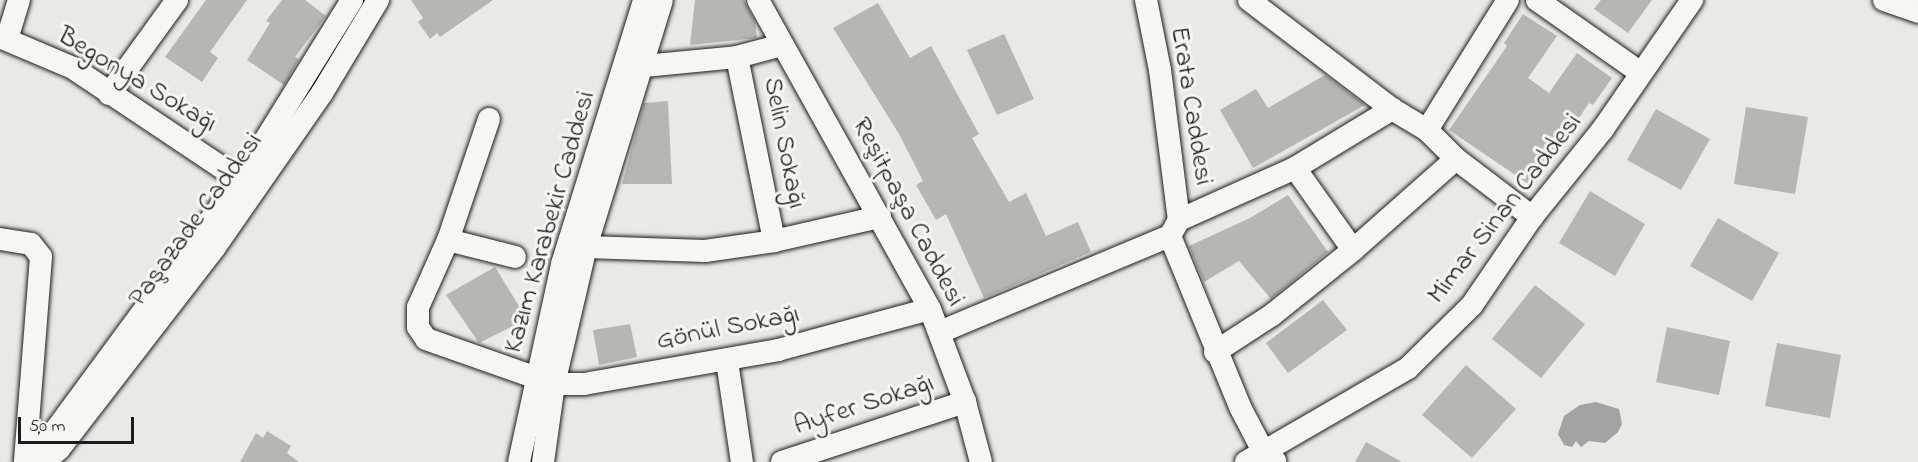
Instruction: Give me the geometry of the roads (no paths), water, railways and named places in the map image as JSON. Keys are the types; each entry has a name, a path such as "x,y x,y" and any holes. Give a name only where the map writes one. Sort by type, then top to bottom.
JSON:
{"street":[{"path":"3,38 19,0"},
{"path":"109,94 177,0"},
{"name":"Paşazade Caddesi","path":"32,462 248,185 352,0"},
{"name":"Paşazade Caddesi","path":"44,462 59,449 96,402 378,0"},
{"name":"Kazım Karabekir Caddesi","path":"519,462 545,381 562,264 644,0"},
{"path":"543,462 545,381 644,66 662,0"},
{"name":"Reşitpaşa Caddesi","path":"758,0 930,309 965,402 981,462"},
{"name":"Erata Caddesi","path":"1146,0 1160,70 1175,228 1215,352 1262,458"},
{"path":"1249,0 1392,109 1427,130 1456,159 1532,218"},
{"path":"1427,130 1508,0"},
{"path":"1537,0 1641,73"},
{"name":"Mimar Sinan Caddesi","path":"1262,458 1408,368 1472,305 1532,218 1603,129 1692,0"},
{"path":"1884,0 1918,12"},
{"name":"Begonya Sokağı","path":"3,38 73,68 248,185"},
{"path":"644,66 737,57 782,45"},
{"name":"Selin Sokağı","path":"737,57 774,241"},
{"path":"940,332 1175,228 1295,168 1392,109"},
{"path":"489,119 448,240 515,257"},
{"path":"1215,352 1272,315 1353,250 1456,159"},
{"path":"1295,168 1353,250"},
{"path":"586,247 705,251 774,241 880,218"},
{"path":"0,239 32,244 41,257 25,462"},
{"name":"Gönül Sokağı","path":"448,240 418,307 416,320 421,334 426,339 545,381 584,384 726,361 930,309"},
{"path":"726,361 742,462"},
{"name":"Ayfer Sokağı","path":"782,462 965,402"}]}
